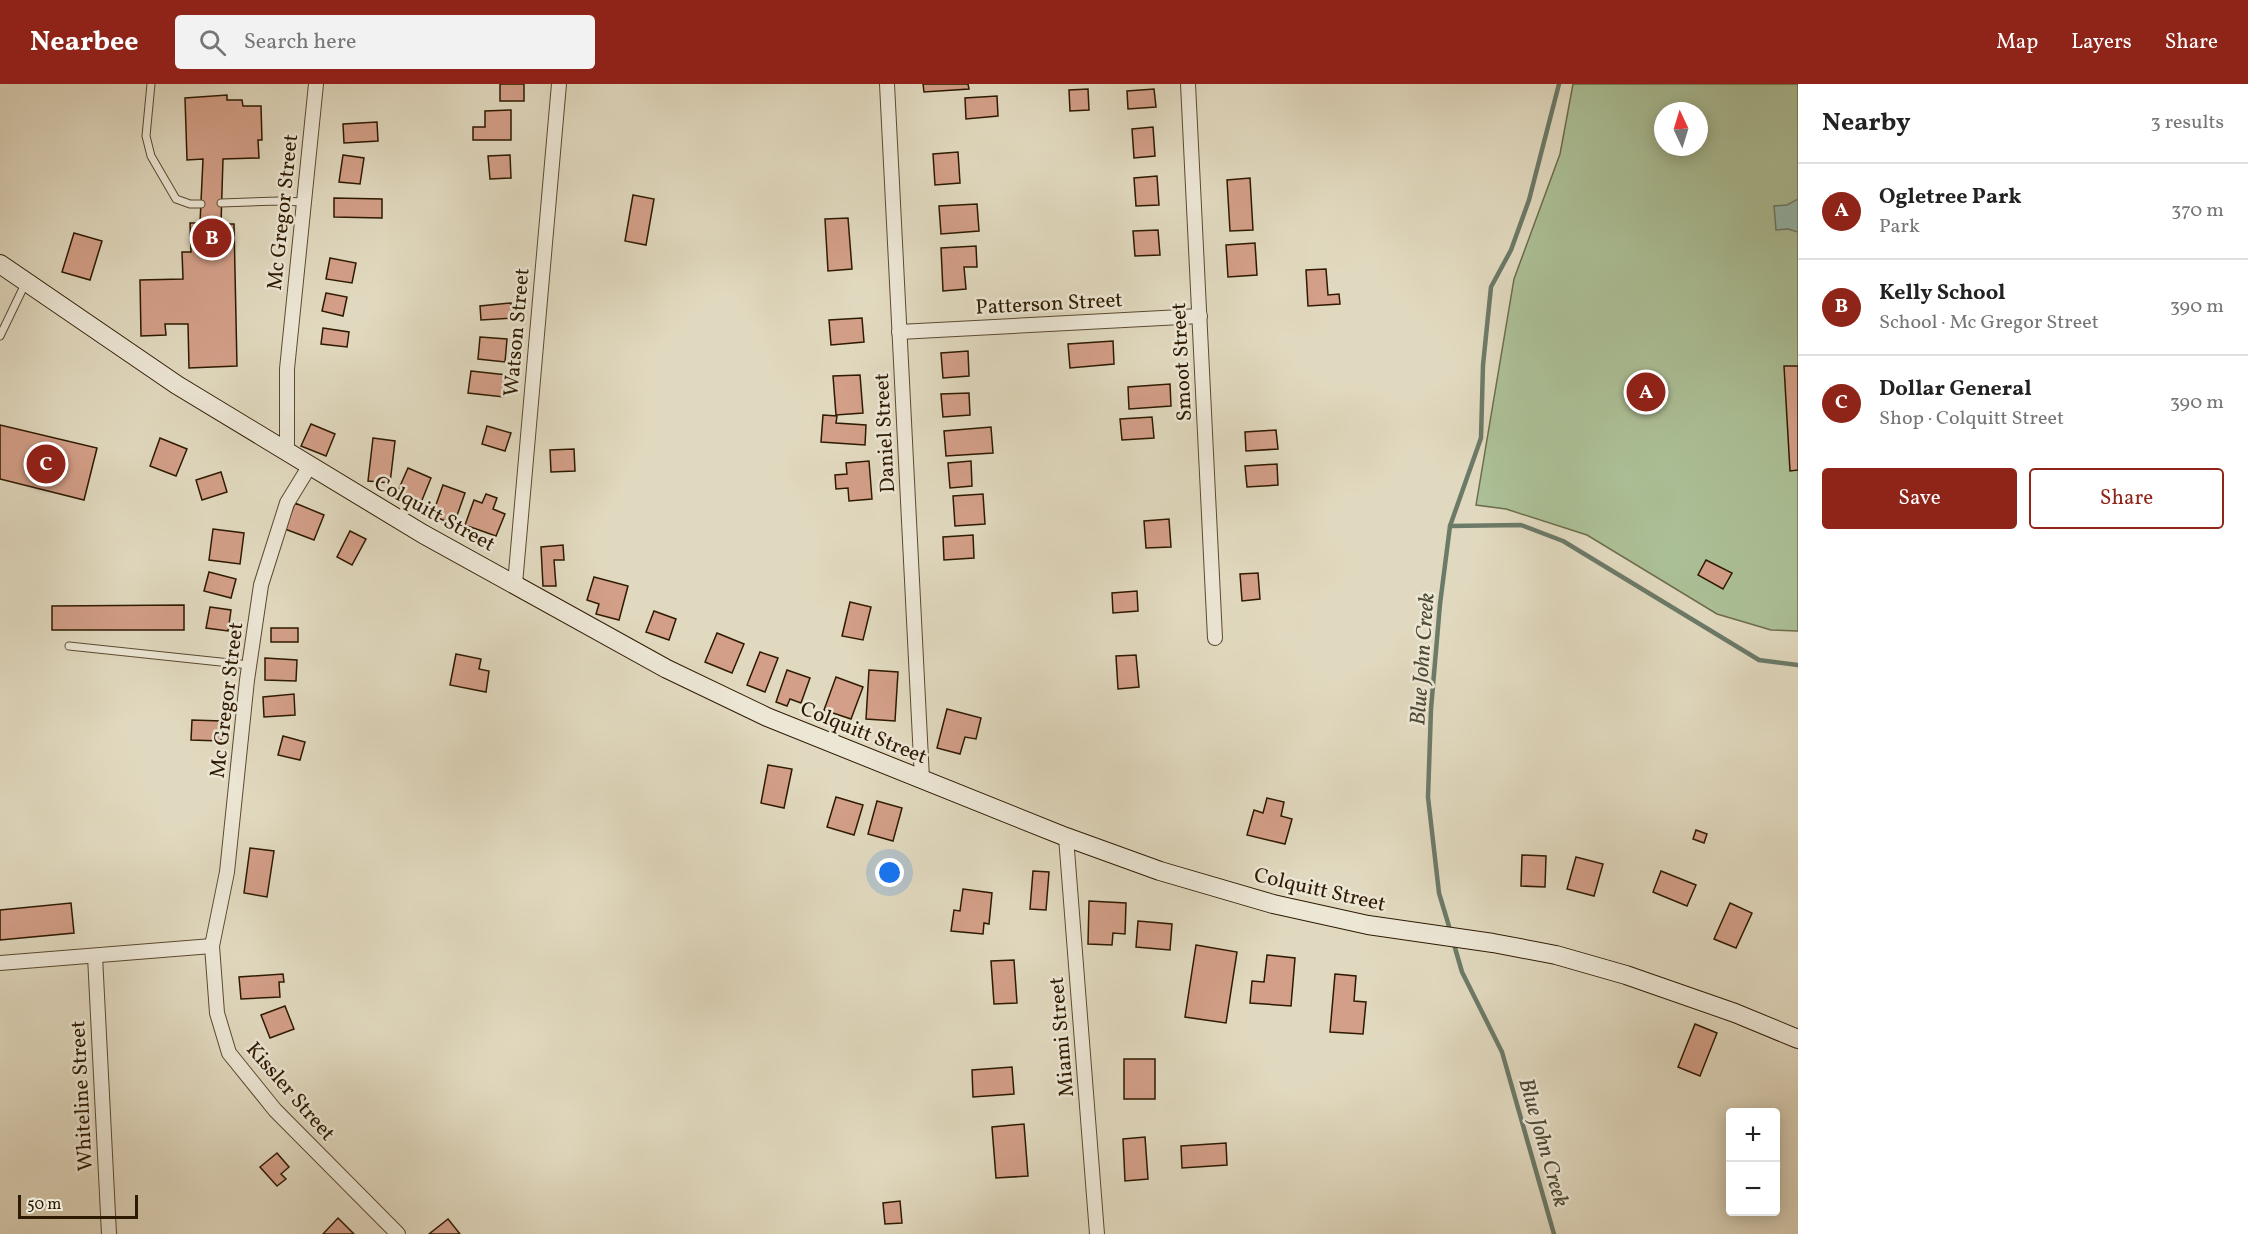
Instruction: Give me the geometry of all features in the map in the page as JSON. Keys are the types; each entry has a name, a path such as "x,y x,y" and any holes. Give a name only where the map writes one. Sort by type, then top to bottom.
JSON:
{"street":[{"name":"Mc Gregor Street","path":"287,452 287,369 316,84"},
{"name":"Watson Street","path":"515,584 559,84"},
{"name":"Daniel Street","path":"887,84 922,779"},
{"name":"Smoot Street","path":"1188,84 1215,638"},
{"name":"Colquitt Street","path":"0,264 177,385 309,467 423,534 667,669 767,717 1066,837 1161,871 1273,903 1368,925 1493,943 1556,955 1626,975 1735,1013 1798,1039"},
{"name":"Patterson Street","path":"900,332 1200,316"},
{"name":"Mc Gregor Street","path":"212,946 226,872 249,665 261,585 287,503 309,467"},
{"name":"Miami Street","path":"1066,837 1097,1234"},
{"path":"0,963 212,946"},
{"name":"Kissler Street","path":"212,946 217,1013 229,1053 275,1110 398,1234"},
{"name":"Whiteline Street","path":"95,956 109,1234"}],"lane":[{"path":"151,84 147,136 151,156 176,199 190,204 201,204"},
{"path":"221,203 304,202"},
{"path":"0,336 26,282"},
{"path":"69,646 249,665"}],"green space":[{"path":"1573,84 1798,84 1798,631 1771,630 1717,614 1587,535 1506,509 1476,505 1514,279 1560,154"}],"water":[{"path":"1798,199 1798,232 1788,229 1776,230 1774,206 1787,205"}],"building":[{"path":"500,84 524,84 524,101 500,101"},
{"path":"923,84 968,84 969,89 924,92"},
{"path":"1088,89 1089,110 1070,111 1069,90"},
{"path":"1154,89 1156,107 1128,109 1127,91"},
{"path":"227,95 227,100 242,100 243,106 261,106 262,140 258,140 259,158 223,159 221,224 234,224 237,366 189,368 188,324 165,324 166,335 141,336 140,280 183,279 182,252 191,252 190,223 200,223 203,159 187,160 185,98"},
{"path":"997,96 998,116 966,119 965,98"},
{"path":"511,110 511,140 473,140 473,127 485,127 485,111"},
{"path":"377,122 378,141 344,143 343,124"},
{"path":"1153,127 1155,156 1134,158 1132,129"},
{"path":"958,152 960,183 935,185 933,154"},
{"path":"343,155 364,158 360,184 339,182"},
{"path":"510,155 511,178 490,179 488,156"},
{"path":"1157,176 1159,205 1136,206 1134,178"},
{"path":"1250,178 1253,230 1230,231 1227,180"},
{"path":"633,195 654,199 646,245 625,241"},
{"path":"334,198 382,199 382,218 334,217"},
{"path":"977,204 979,231 941,234 939,206"},
{"path":"848,218 852,269 828,271 825,219"},
{"path":"1158,230 1160,255 1135,256 1133,231"},
{"path":"74,233 102,241 90,280 62,272"},
{"path":"1255,243 1257,275 1228,277 1226,245"},
{"path":"976,246 977,267 964,267 966,289 943,291 941,248"},
{"path":"330,258 356,263 352,283 326,279"},
{"path":"1326,269 1328,295 1339,294 1340,304 1308,306 1306,270"},
{"path":"326,293 347,297 343,316 322,311"},
{"path":"511,303 512,318 481,320 480,306"},
{"path":"862,318 864,342 831,345 829,320"},
{"path":"323,328 349,332 347,347 321,344"},
{"path":"480,337 507,339 505,362 478,359"},
{"path":"1113,341 1114,364 1070,368 1068,344"},
{"path":"968,351 969,376 943,378 941,353"},
{"path":"1784,366 1798,366 1798,470 1790,471"},
{"path":"471,371 507,375 504,397 468,393"},
{"path":"860,375 863,413 836,415 833,376"},
{"path":"1170,384 1171,406 1129,409 1128,387"},
{"path":"969,393 970,415 943,417 941,394"},
{"path":"823,415 837,416 836,423 866,425 865,445 821,442"},
{"path":"1152,417 1154,438 1122,440 1120,419"},
{"path":"311,424 335,434 326,456 301,446"},
{"path":"0,425 97,448 84,500 0,479"},
{"path":"487,426 511,433 505,451 482,444"},
{"path":"991,427 993,453 946,456 944,431"},
{"path":"1276,430 1278,449 1246,451 1245,432"},
{"path":"160,438 187,449 176,476 150,466"},
{"path":"373,438 395,441 390,483 368,481"},
{"path":"574,449 575,471 551,472 550,450"},
{"path":"869,461 872,499 849,501 848,488 836,489 835,475 847,474 846,463"},
{"path":"971,461 972,486 950,488 948,463"},
{"path":"1277,464 1278,485 1247,487 1245,466"},
{"path":"408,468 431,478 420,505 396,495"},
{"path":"221,472 227,492 202,500 196,480"},
{"path":"443,485 465,493 454,524 432,516"},
{"path":"486,494 497,498 493,509 505,514 496,536 465,525 474,500 482,503"},
{"path":"983,494 985,524 955,526 953,496"},
{"path":"295,503 324,515 314,540 285,529"},
{"path":"1169,519 1171,547 1146,548 1144,521"},
{"path":"213,529 244,533 240,564 209,560"},
{"path":"350,531 366,539 352,565 337,557"},
{"path":"973,535 974,558 944,560 943,537"},
{"path":"563,545 564,560 554,560 556,586 543,586 541,547"},
{"path":"1706,560 1732,573 1723,589 1698,575"},
{"path":"209,572 236,579 231,598 204,591"},
{"path":"1258,573 1260,599 1242,601 1240,574"},
{"path":"594,577 628,586 619,620 596,614 599,604 587,600"},
{"path":"1137,591 1138,611 1113,613 1112,593"},
{"path":"850,602 871,607 863,640 842,636"},
{"path":"184,605 184,630 52,630 52,606"},
{"path":"210,607 231,610 228,631 206,628"},
{"path":"654,611 676,619 669,640 646,632"},
{"path":"271,628 298,628 298,642 271,642"},
{"path":"717,633 744,644 732,673 705,662"},
{"path":"760,652 778,658 765,692 747,685"},
{"path":"456,654 481,659 479,669 489,671 486,692 450,685"},
{"path":"1136,655 1139,687 1118,689 1116,656"},
{"path":"265,658 297,660 296,681 265,680"},
{"path":"787,670 810,678 801,703 790,699 787,706 776,702"},
{"path":"869,670 898,672 895,721 866,719"},
{"path":"836,677 863,687 851,719 824,710"},
{"path":"294,694 295,715 264,717 263,697"},
{"path":"947,709 981,718 976,739 965,737 960,754 937,748"},
{"path":"192,720 222,721 221,741 191,740"},
{"path":"283,736 305,742 300,760 278,755"},
{"path":"768,765 792,769 784,808 761,803"},
{"path":"836,797 863,805 854,835 827,827"},
{"path":"1267,798 1284,802 1281,816 1292,819 1285,844 1247,835 1254,810 1263,813"},
{"path":"877,801 902,808 893,841 868,834"},
{"path":"1696,830 1707,834 1704,843 1693,839"},
{"path":"250,848 274,851 267,897 244,893"},
{"path":"1522,855 1546,856 1545,887 1521,886"},
{"path":"1576,857 1603,864 1594,896 1567,889"},
{"path":"1033,871 1049,872 1046,910 1030,909"},
{"path":"1661,871 1696,885 1687,906 1653,892"},
{"path":"963,889 992,893 989,924 984,923 983,934 951,931 954,910 960,911"},
{"path":"1089,901 1126,903 1125,934 1113,933 1112,945 1088,944"},
{"path":"71,903 74,933 0,940 0,910"},
{"path":"1730,903 1752,913 1736,948 1714,939"},
{"path":"1138,921 1172,924 1170,950 1136,947"},
{"path":"1196,945 1237,952 1226,1023 1185,1017"},
{"path":"1267,955 1295,958 1291,1006 1250,1003 1252,981 1264,982"},
{"path":"1014,960 1017,1003 994,1004 991,961"},
{"path":"283,974 284,982 279,982 280,997 241,999 239,977"},
{"path":"1335,974 1356,976 1354,1001 1366,1002 1363,1034 1330,1032"},
{"path":"285,1006 294,1029 270,1038 261,1015"},
{"path":"1695,1024 1717,1033 1700,1076 1678,1067"},
{"path":"1124,1059 1155,1059 1155,1099 1124,1099"},
{"path":"1012,1067 1014,1094 973,1097 972,1070"},
{"path":"1024,1124 1028,1176 996,1178 992,1127"},
{"path":"1145,1137 1148,1179 1125,1181 1123,1139"},
{"path":"1226,1143 1227,1165 1182,1168 1181,1146"},
{"path":"277,1153 289,1167 281,1174 286,1179 277,1186 260,1167"},
{"path":"900,1201 902,1223 885,1224 883,1203"},
{"path":"338,1218 354,1234 323,1234"},
{"path":"448,1219 460,1234 429,1234"}],"waterway":[{"name":"Blue John Creek","path":"1451,933 1439,893 1428,797 1431,709 1440,604 1450,526 1481,438 1483,365 1491,287 1511,250 1529,200 1559,84"},
{"path":"1450,526 1521,525 1563,541 1759,660 1798,665"},
{"name":"Blue John Creek","path":"1453,941 1462,972 1502,1052 1554,1234"}],"place":[{"name":"Kelly School","path":"212,238"},
{"name":"Ogletree Park","path":"1646,392"},
{"name":"Dollar General","path":"46,464"}]}
